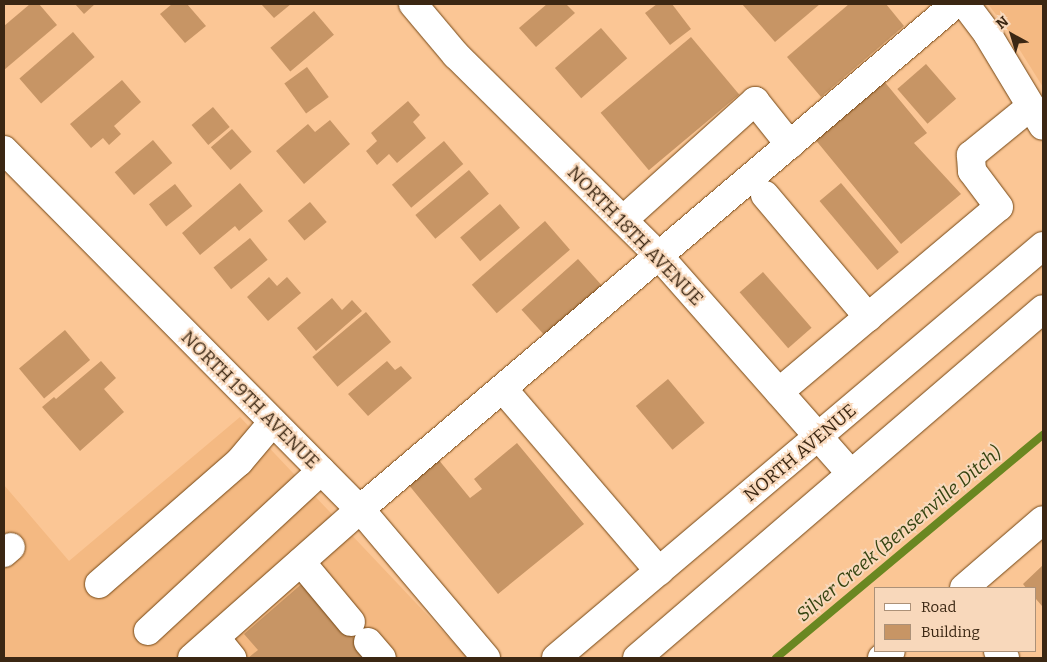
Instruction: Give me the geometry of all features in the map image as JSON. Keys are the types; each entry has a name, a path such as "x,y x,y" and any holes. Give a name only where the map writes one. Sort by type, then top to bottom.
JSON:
{"street":[{"name":"NORTH 18TH AVENUE","path":"413,4 456,54 659,256 851,474"},
{"path":"192,658 224,648 301,562 360,510 955,4"},
{"path":"779,392 999,207 972,171 971,154 1037,116 988,35 965,4"},
{"path":"623,220 755,101 790,145"},
{"name":"NORTH 19TH AVENUE","path":"4,150 360,510 473,653"},
{"path":"765,195 868,317"},
{"name":"NORTH AVENUE","path":"556,658 819,438 1043,246"},
{"path":"637,658 1043,309"},
{"path":"503,389 659,571"},
{"path":"99,584 239,462 272,423"},
{"path":"148,631 321,471"},
{"path":"965,587 1043,520"},
{"path":"301,562 367,641"}],"shaded area":[{"path":"988,4 1043,4 1043,87 1006,28"},
{"path":"240,417 468,658 4,658 4,485 69,561"}],"building":[{"path":"30,4 39,4 57,25 4,70 4,26"},
{"path":"75,4 95,4 84,14"},
{"path":"172,4 187,4 206,26 185,43 160,14"},
{"path":"261,4 291,4 274,18"},
{"path":"547,4 566,4 575,13 536,47 519,28"},
{"path":"657,4 672,4 691,29 670,45 645,13"},
{"path":"742,4 820,4 775,42"},
{"path":"849,4 886,4 904,26 821,97 787,57"},
{"path":"314,11 334,35 290,71 270,48"},
{"path":"601,28 627,58 581,98 555,68"},
{"path":"73,32 95,57 41,103 19,79"},
{"path":"691,37 739,94 649,170 601,113"},
{"path":"926,64 956,99 927,124 897,89"},
{"path":"307,67 329,97 306,113 284,83"},
{"path":"122,80 141,102 114,126 121,134 109,145 103,138 91,148 70,124"},
{"path":"883,80 927,133 914,143 961,194 901,244 814,138"},
{"path":"408,101 420,115 413,122 426,138 397,163 389,154 377,165 366,151 377,141 371,133"},
{"path":"213,107 230,127 208,145 192,125"},
{"path":"330,120 350,144 304,184 276,151 308,124 315,132"},
{"path":"232,129 252,152 231,170 211,147"},
{"path":"153,140 172,163 134,195 115,172"},
{"path":"444,141 463,164 411,208 392,185"},
{"path":"469,170 489,194 435,239 415,215"},
{"path":"240,183 263,211 239,231 235,226 200,255 182,233"},
{"path":"841,183 899,252 877,270 820,201"},
{"path":"175,184 192,206 166,226 149,204"},
{"path":"310,202 327,222 304,241 288,221"},
{"path":"500,204 520,228 480,261 460,237"},
{"path":"545,221 570,250 497,313 472,285"},
{"path":"250,238 268,260 231,289 213,268"},
{"path":"578,259 603,287 547,338 522,310"},
{"path":"763,272 812,328 788,348 740,292"},
{"path":"269,277 277,286 287,277 301,293 268,321 247,297"},
{"path":"332,298 342,310 352,300 362,311 316,351 297,328"},
{"path":"366,312 391,342 337,387 312,357"},
{"path":"65,330 90,360 44,398 19,369"},
{"path":"101,361 116,378 104,389 124,412 80,451 42,407 54,397 56,399"},
{"path":"387,361 395,370 401,366 412,378 368,416 348,394"},
{"path":"668,379 705,423 672,450 636,406"},
{"path":"517,443 584,524 498,594 408,484 438,459 470,498 482,489 474,479"},
{"path":"1043,565 1042,606 1037,600 1037,587 1025,587 1023,584"},
{"path":"305,581 371,658 248,658 258,650 244,634"}],"waterway":[{"name":"Silver Creek (Bensenville Ditch)","path":"776,658 1043,435"}]}
